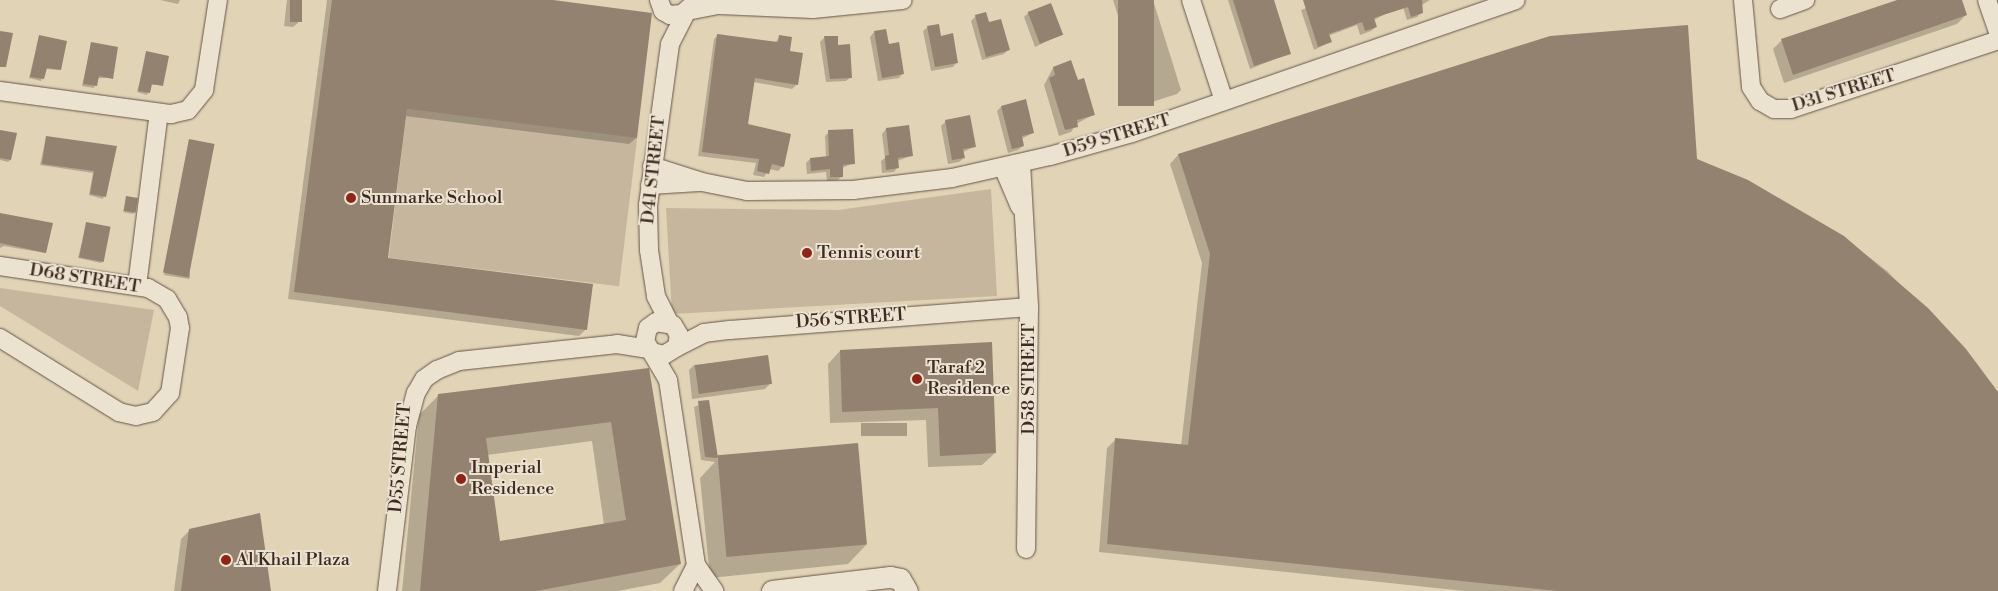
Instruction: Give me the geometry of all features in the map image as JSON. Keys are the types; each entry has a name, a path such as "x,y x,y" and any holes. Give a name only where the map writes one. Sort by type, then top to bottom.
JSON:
{"street":[{"path":"0,91 159,113 180,114 201,98 218,0"},
{"path":"658,5 674,16 689,8 713,2 813,9 903,0"},
{"path":"1191,0 1224,101"},
{"name":"D59 STREET","path":"652,166 702,182 747,191 835,191 919,184 1021,163 1132,133 1516,0"},
{"name":"D31 STREET","path":"1743,0 1751,88 1760,101 1774,109 1791,109 1997,29"},
{"path":"1780,9 1805,0"},
{"path":"1987,0 1997,29"},
{"name":"D41 STREET","path":"658,5 670,44"},
{"name":"D41 STREET","path":"689,8 670,44 652,166 648,235 656,296 657,335 668,380 696,565 714,591"},
{"path":"136,286 159,113"},
{"name":"D58 STREET","path":"1021,163 1022,210 1029,307 1026,549"},
{"name":"D58 STREET","path":"1003,167 1022,210"},
{"name":"D59 STREET","path":"650,186 702,182"},
{"name":"D68 STREET","path":"0,266 136,286 167,299 178,317 180,328 170,394 152,412 136,416 119,412 0,338"},
{"name":"D56 STREET","path":"657,335 664,355 704,334 796,323 1029,307"},
{"path":"657,335 704,334"},
{"name":"D41 STREET","path":"657,335 679,339 675,348 668,380"},
{"name":"D55 STREET","path":"387,591 407,426 416,393 424,379 437,370 459,361 617,344 657,335"},
{"path":"683,591 696,565"},
{"path":"772,591 890,577 904,582 907,591"}],"shaded area":[{"path":"407,109 637,137 619,286 389,258"},
{"path":"991,189 997,296 672,314 666,208 838,210"},
{"path":"0,288 154,310 138,391 0,306"},
{"path":"861,423 907,423 907,436 861,436"}],"building":[{"path":"290,0 302,0 302,22 290,22"},
{"name":"Sunmarke School","path":"332,0 553,0 652,13 637,138 407,109 388,258 593,284 587,330 294,292"},
{"path":"1118,0 1154,0 1154,106 1118,106"},
{"path":"1233,0 1274,0 1291,54 1254,66"},
{"path":"1303,0 1422,0 1423,13 1411,17 1408,7 1374,18 1377,27 1365,31 1362,22 1329,34 1332,42 1318,47"},
{"path":"1897,0 1962,0 1967,15 1793,75 1781,39"},
{"path":"1051,3 1063,35 1040,44 1028,12"},
{"path":"986,12 989,22 1001,19 1010,50 986,57 975,15"},
{"path":"939,24 941,36 953,33 958,63 935,67 927,26"},
{"path":"1688,25 1697,159 1748,180 1844,236 1928,308 1966,349 1998,392 1998,591 1558,591 1107,544 1115,438 1188,445 1210,254 1178,154 1550,36"},
{"path":"886,29 889,44 899,42 904,74 882,78 874,31"},
{"path":"0,31 13,33 6,67 0,67"},
{"path":"717,34 778,42 779,35 792,37 790,51 803,53 798,85 755,78 748,124 791,134 784,167 772,164 769,174 757,171 759,159 702,152"},
{"path":"39,35 67,41 61,70 47,68 44,79 30,77"},
{"path":"824,36 838,36 838,45 850,44 852,78 830,79"},
{"path":"91,42 118,47 113,79 99,76 97,86 83,84"},
{"path":"146,51 169,56 163,86 152,84 150,93 138,91"},
{"path":"1071,60 1078,80 1084,78 1095,115 1077,120 1078,127 1065,130 1049,78 1055,75 1053,67"},
{"path":"1026,99 1034,133 1022,136 1024,146 1012,149 1001,106"},
{"path":"970,115 976,147 963,149 965,158 952,160 945,120"},
{"path":"909,125 913,156 898,158 899,168 886,170 885,156 889,155 886,128"},
{"path":"853,129 855,164 843,165 843,177 830,177 830,169 811,171 810,158 829,156 828,130"},
{"path":"0,130 17,133 11,160 0,158"},
{"path":"46,136 117,146 106,197 90,194 94,171 42,164"},
{"path":"189,139 215,144 189,277 163,273"},
{"path":"126,196 138,198 136,213 124,211"},
{"path":"0,213 53,223 46,253 0,243"},
{"path":"86,222 111,227 104,262 79,257"},
{"name":"Taraf 2 Residence","path":"992,342 996,453 940,456 938,408 842,412 840,350"},
{"path":"768,355 772,384 699,394 695,365"},
{"name":"Imperial Residence","path":"649,368 681,564 536,591 420,591 438,394","holes":["611,422 626,520 500,541 486,438"]},
{"path":"709,400 718,458 705,457 698,401"},
{"path":"858,443 867,545 726,557 718,455"},
{"name":"Al Khail Plaza","path":"260,513 271,591 181,591 189,529"}],"place":[{"name":"Sunmarke School","path":"351,198"},
{"name":"Tennis court","path":"807,253"},
{"name":"Taraf 2 Residence","path":"917,379"},
{"name":"Imperial Residence","path":"461,479"},
{"name":"Al Khail Plaza","path":"226,560"}]}
